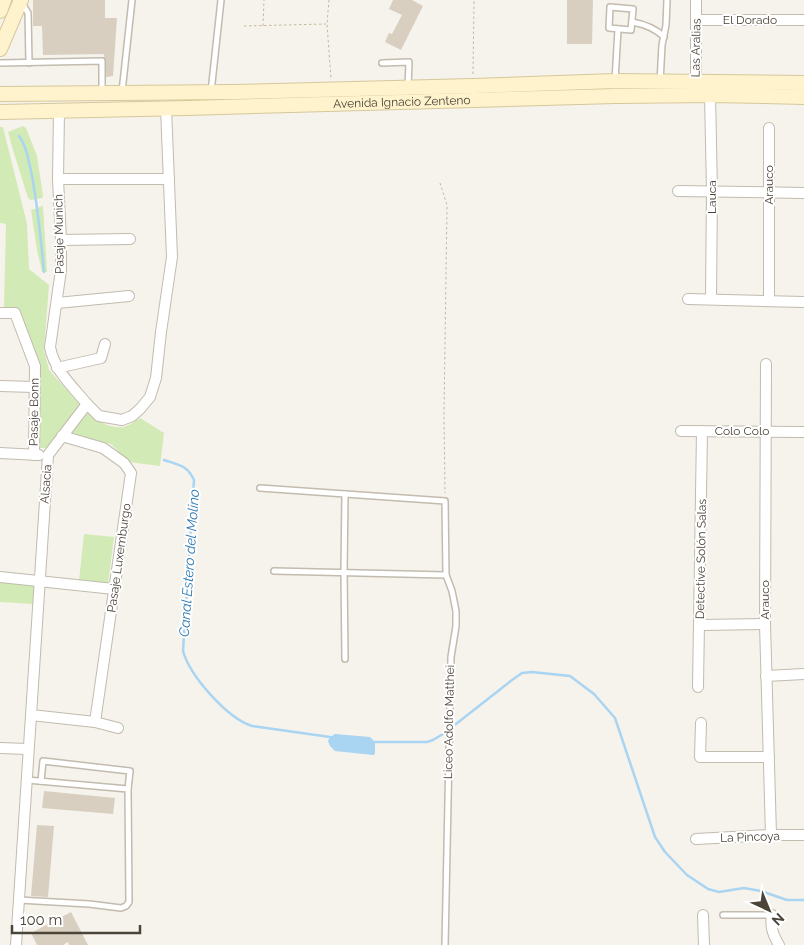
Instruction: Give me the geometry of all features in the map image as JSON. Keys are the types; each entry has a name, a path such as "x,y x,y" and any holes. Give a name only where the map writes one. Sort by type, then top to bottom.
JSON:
{"main road":[{"path":"0,11 4,0"},
{"path":"0,49 21,0"},
{"path":"615,81 615,96"},
{"name":"Avenida Ignacio Zenteno","path":"0,112 207,107 473,93 615,81 660,82 700,90 804,97"},
{"name":"Avenida Ignacio Zenteno","path":"0,94 408,88 473,93 615,96 804,83"},
{"path":"207,107 211,92"}],"street":[{"name":"Las Aralias","path":"696,0 700,90"},
{"name":"El Dorado","path":"696,20 804,20"},
{"name":"Lauca","path":"700,90 712,191 711,299"},
{"path":"87,404 99,416 122,420 132,416 150,397 156,378 172,257 166,108"},
{"name":"Pasaje Munich","path":"59,110 58,180 61,270 50,347 57,368 87,404"},
{"name":"Arauco","path":"769,128 769,301"},
{"path":"58,180 169,179"},
{"path":"678,191 804,193"},
{"path":"61,240 130,239"},
{"path":"57,303 129,296"},
{"path":"688,299 804,302"},
{"name":"Pasaje Bonn","path":"0,313 15,313 35,366 34,455"},
{"path":"57,368 101,358 104,344"},
{"name":"Arauco","path":"766,364 765,624 771,835"},
{"path":"0,386 34,387"},
{"name":"Alsacia","path":"16,945 48,456 87,404"},
{"name":"Colo Colo","path":"681,431 804,432"},
{"name":"Detective Solón Salas","path":"698,687 702,431"},
{"name":"Pasaje Luxemburgo","path":"62,436 103,448 124,463 131,473 95,722"},
{"path":"0,453 48,456"},
{"path":"0,577 114,589"},
{"path":"700,625 765,624"},
{"path":"766,676 804,674"},
{"path":"31,715 95,722 118,728"},
{"path":"701,723 700,757 769,757"},
{"path":"0,748 28,749"},
{"name":"La Pincoya","path":"696,839 804,835"},
{"path":"703,915 704,945"},
{"path":"772,915 773,933 779,945"}],"lane":[{"path":"21,0 28,13 29,63"},
{"path":"122,93 132,0"},
{"path":"211,92 221,0"},
{"path":"660,82 667,0"},
{"path":"610,7 633,9 632,22 631,30 608,28 610,7"},
{"path":"632,22 657,30 664,37"},
{"path":"615,81 618,29"},
{"path":"0,63 102,61 102,93"},
{"path":"382,63 409,62 408,88"},
{"path":"260,488 445,501"},
{"path":"345,494 345,659"},
{"name":"Liceo Adolfo Matthei","path":"445,501 446,574 452,590 456,611 456,626 451,657 445,945"},
{"path":"274,571 446,574"},
{"path":"19,900 90,904 121,908 129,902 128,789 130,771 43,761 41,781"},
{"path":"26,780 128,789"},
{"path":"723,915 772,915"}],"path":[{"path":"263,26 264,0"},
{"path":"329,0 327,24 331,90"},
{"path":"473,93 474,0"},
{"path":"244,26 327,24"},
{"path":"440,183 447,205 444,415 445,501"}],"green space":[{"path":"23,126 26,128 37,156 42,198 31,200 28,198 8,132"},
{"path":"0,127 3,127 27,224 29,269 49,285 44,350 49,370 81,406 48,448 39,448 39,364 18,308 4,307 6,224 0,223"},
{"path":"43,206 47,272 42,272 31,210"},
{"path":"88,413 102,423 113,427 124,427 140,418 164,433 160,466 129,462 111,444 70,434"},
{"path":"84,534 114,537 108,584 79,581"},
{"path":"0,581 35,583 34,604 0,602"}],"water":[{"path":"335,734 370,737 375,742 375,754 335,751 328,741"}],"building":[{"path":"33,0 105,0 105,18 117,18 113,76 106,77 104,54 43,55 42,26 33,26"},
{"path":"393,0 412,0 423,6 401,50 385,42 389,33 392,34 402,15 389,9"},
{"path":"567,0 593,0 592,44 567,44"},
{"path":"44,791 115,798 113,814 42,808"},
{"path":"37,825 54,826 48,897 31,896"},
{"path":"71,912 88,945 69,945 68,942 63,945 37,945 31,933"}],"waterway":[{"name":"Canal Estero del Molino","path":"19,136 26,150 32,176 44,272"},
{"name":"Canal Estero del Molino","path":"164,460 185,468 194,480 183,651 193,672 211,695 242,722 252,726 330,737"},
{"name":"Canal Estero del Molino","path":"456,724 522,673 532,672 570,676 594,694 615,718 655,837 665,852 687,875 708,889 719,892 744,888 761,891 787,900 804,900"},
{"name":"Canal Estero del Molino","path":"375,742 427,742 443,734"}]}
